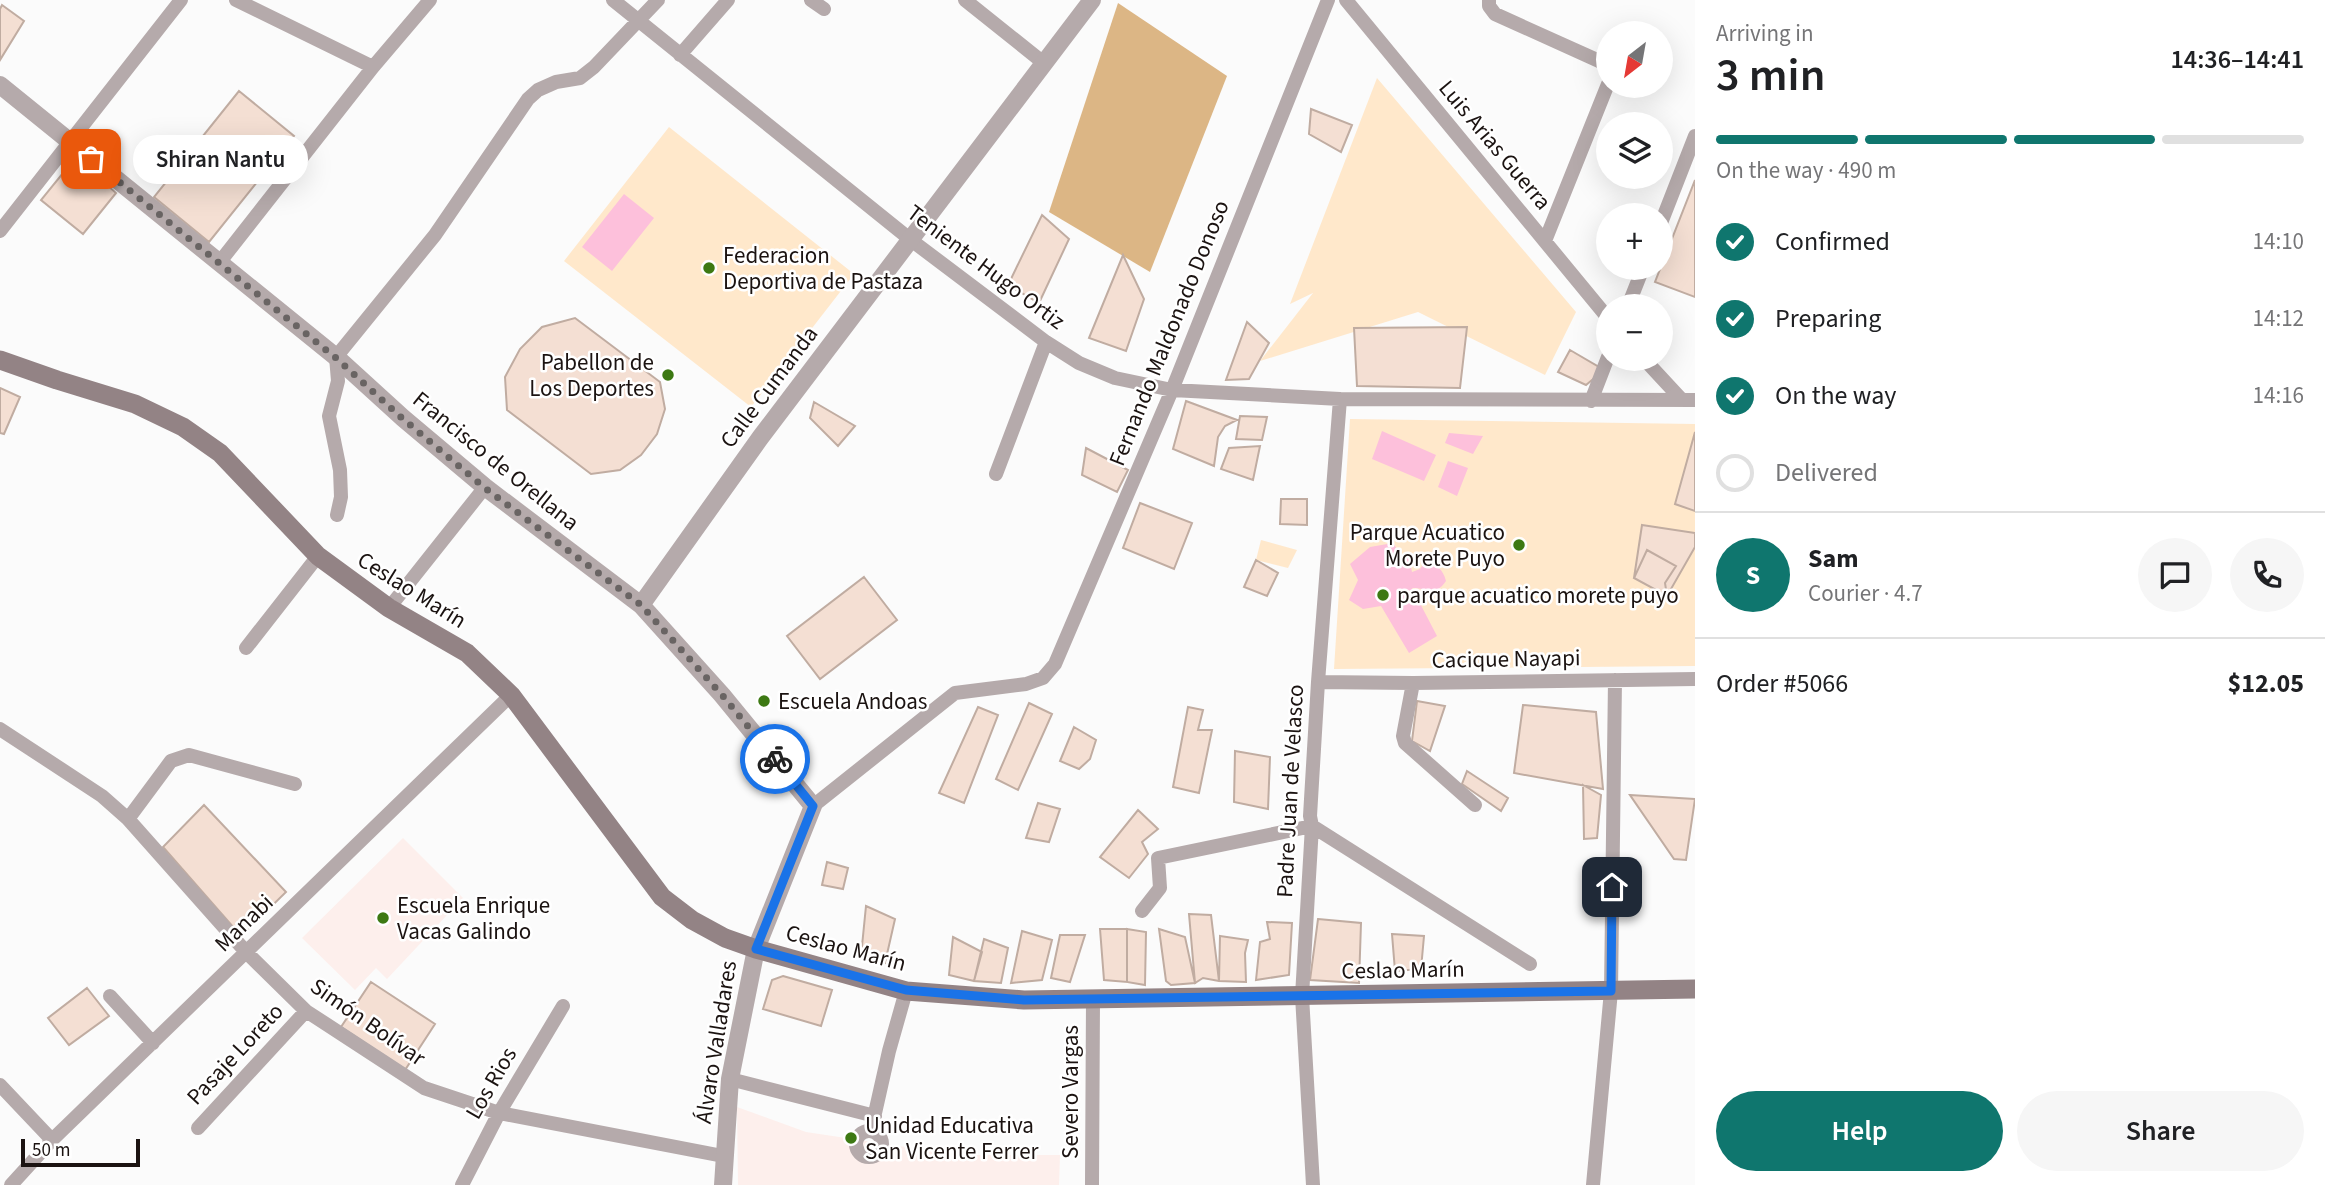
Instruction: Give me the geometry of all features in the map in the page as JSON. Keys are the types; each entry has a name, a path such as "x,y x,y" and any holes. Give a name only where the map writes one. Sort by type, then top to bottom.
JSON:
{"main road":[{"path":"0,348 29,370"},
{"name":"Ceslao Marín","path":"0,360 135,404 183,427 220,453 318,556 389,608 467,653 511,695 662,897 724,938 906,990 1024,1000 1695,989"}],"street":[{"path":"0,231 181,0"},
{"path":"236,0 373,67"},
{"path":"219,263 373,67 430,0"},
{"name":"Teniente Hugo Ortiz","path":"613,0 911,240 1046,342 1079,363 1115,378 1172,390 1340,399 1689,400"},
{"path":"337,515 341,496 341,470 329,416 338,381 336,358 435,235 528,99 538,90 555,82 580,78 594,67 658,0"},
{"path":"680,55 728,0"},
{"path":"811,0 824,9"},
{"path":"965,0 1045,64"},
{"name":"Calle Cumanda","path":"641,605 760,438 1093,0"},
{"name":"Fernando Maldonado Donoso","path":"813,806 955,694 1026,684 1043,678 1055,663 1172,390 1328,0"},
{"name":"Luis Arias Guerra","path":"1346,0 1596,303"},
{"path":"1489,0 1489,6 1495,14 1596,60"},
{"name":"Francisco de Orellana","path":"0,85 336,358 485,488 641,605 722,695 813,806"},
{"path":"1545,241 1602,98"},
{"path":"1669,203 1695,136"},
{"path":"996,474 1046,342"},
{"path":"1591,401 1603,371"},
{"path":"1657,371 1689,400"},
{"name":"Padre Juan de Velasco","path":"1313,1185 1302,996 1318,682 1340,399"},
{"path":"389,608 485,488"},
{"path":"246,648 318,556"},
{"name":"Cacique Nayapi","path":"1318,682 1695,679"},
{"path":"1593,1185 1611,991 1615,680"},
{"path":"1413,683 1402,736 1405,743 1475,805"},
{"name":"Manabi","path":"11,1185 52,1140 511,695"},
{"name":"Simón Bolívar","path":"0,729 102,796 128,819 247,953 306,1012 424,1088 499,1113 723,1156"},
{"path":"128,819 171,761 178,757 189,755 295,784"},
{"path":"756,949 813,806"},
{"path":"1142,911 1160,888 1158,858 1312,826 1530,964"},
{"name":"Álvaro Valladares","path":"723,1185 730,1079 756,949"},
{"path":"871,1131 906,990"},
{"path":"110,996 153,1043"},
{"name":"Severo Vargas","path":"1092,1185 1093,1000"},
{"name":"Los Rios","path":"462,1185 499,1113 564,1006"},
{"name":"Pasaje Loreto","path":"198,1128 306,1012"},
{"path":"730,1079 875,1116"},
{"path":"0,1086 52,1140"}],"shaded area":[{"path":"1118,3 1227,76 1150,272 1049,212"},
{"path":"1377,78 1576,312 1545,375 1418,312 1260,361 1313,293 1290,304"},
{"name":"Federacion Deportiva de Pastaza","path":"669,127 854,274 751,407 564,261"},
{"path":"624,194 654,218 612,271 582,247"},
{"name":"Parque Acuatico Morete Puyo","path":"1350,419 1695,424 1695,666 1334,669"},
{"path":"1382,431 1436,455 1424,481 1372,459"},
{"path":"1449,433 1483,436 1473,454 1445,443"},
{"path":"1448,461 1468,468 1457,496 1438,487"},
{"path":"1261,540 1297,550 1288,568 1256,560"},
{"name":"parque acuatico morete puyo","path":"1393,543 1401,555 1408,554 1412,572 1420,569 1426,561 1439,568 1446,581 1434,591 1412,588 1437,636 1409,653 1381,606 1363,609 1349,600 1358,580 1350,564 1370,547"},
{"name":"Escuela Enrique Vacas Galindo","path":"403,838 463,898 387,979 376,968 355,990 302,938"},
{"path":"737,1107 806,1132 959,1155 1060,1155 1059,1185 738,1185"}],"building":[{"path":"2,5 24,21 0,60 0,9"},
{"path":"239,91 294,136 209,242 154,197"},
{"path":"1311,109 1352,125 1341,152 1309,134"},
{"path":"76,157 116,193 83,234 41,200"},
{"path":"1695,180 1695,297 1655,282 1673,280 1673,236"},
{"path":"1042,215 1069,239 1039,303 1008,285"},
{"path":"1123,255 1144,299 1126,351 1089,338"},
{"path":"575,318 660,382 665,409 657,434 641,455 620,470 591,474 507,410 505,377 520,349 542,327"},
{"path":"1247,322 1269,343 1249,379 1226,380"},
{"path":"1467,327 1460,388 1357,386 1354,328"},
{"path":"1570,350 1596,365 1596,371 1603,371 1586,385 1558,372"},
{"path":"0,388 20,397 4,434 0,433"},
{"path":"1186,401 1237,420 1225,426 1218,437 1214,466 1173,449"},
{"path":"814,402 855,426 838,446 810,418"},
{"path":"1240,416 1267,417 1262,440 1236,439"},
{"path":"1695,432 1695,511 1675,504"},
{"path":"1260,446 1253,480 1221,469 1229,448"},
{"path":"1086,448 1128,470 1117,492 1082,475"},
{"path":"1281,499 1307,499 1307,525 1280,524"},
{"path":"1140,503 1192,523 1174,569 1123,548"},
{"path":"1642,525 1695,533 1695,547 1667,596 1634,578"},
{"path":"1647,550 1676,566 1665,583 1667,596 1634,578"},
{"path":"1256,560 1278,573 1267,596 1244,587"},
{"path":"864,577 897,620 820,679 787,636"},
{"path":"1417,701 1445,706 1430,751 1412,741"},
{"path":"1029,703 1052,714 1018,790 996,779"},
{"path":"1523,705 1596,712 1603,789 1514,773"},
{"path":"978,707 998,715 964,803 939,793"},
{"path":"1188,707 1203,710 1198,730 1212,730 1199,793 1173,787"},
{"path":"1074,727 1096,740 1090,759 1079,769 1060,761"},
{"path":"1235,751 1270,757 1268,809 1234,802"},
{"path":"1467,771 1508,798 1501,811 1462,784"},
{"path":"1583,785 1601,795 1597,838 1584,839"},
{"path":"1630,795 1695,799 1686,860 1674,859"},
{"path":"1038,803 1060,809 1049,842 1026,838"},
{"path":"204,805 286,892 241,936 163,847"},
{"path":"1138,810 1158,829 1142,842 1148,854 1129,878 1100,857"},
{"path":"827,862 848,868 843,889 822,885"},
{"path":"866,906 895,919 885,963 861,956"},
{"path":"1189,914 1211,915 1219,981 1203,978 1195,983"},
{"path":"1318,919 1361,923 1359,983 1310,980"},
{"path":"1267,922 1292,923 1289,975 1256,980 1260,942 1270,939"},
{"path":"1100,929 1127,929 1127,982 1104,980"},
{"path":"1127,929 1146,932 1145,985 1127,982"},
{"path":"1159,929 1185,937 1195,983 1171,985 1166,981"},
{"path":"1022,931 1052,940 1042,980 1011,983"},
{"path":"1392,934 1424,936 1421,969 1395,971"},
{"path":"1060,935 1085,935 1070,982 1051,978"},
{"path":"1220,936 1248,940 1245,953 1246,982 1219,981"},
{"path":"953,937 982,952 974,981 949,975"},
{"path":"984,939 1008,948 1001,983 974,981"},
{"path":"783,976 832,990 821,1026 763,1009 772,980"},
{"path":"371,982 435,1024 405,1070 341,1027"},
{"path":"87,988 109,1016 69,1045 48,1018"}],"way so far":[{"path":"91,159 336,358 485,488 641,605 775,759"}],"place":[{"name":"Shiran Nantu","path":"91,159"},
{"name":"Federacion Deportiva de Pastaza","path":"709,268"},
{"name":"Pabellon de Los Deportes","path":"668,375"},
{"name":"Parque Acuatico Morete Puyo","path":"1519,545"},
{"name":"parque acuatico morete puyo","path":"1383,595"},
{"name":"Escuela Andoas","path":"764,701"},
{"name":"Escuela Enrique Vacas Galindo","path":"383,918"},
{"name":"Unidad Educativa San Vicente Ferrer","path":"851,1138"}],"route":[{"path":"775,759 813,806 756,949 906,990 1024,1000 1611,991 1612,887"}]}
